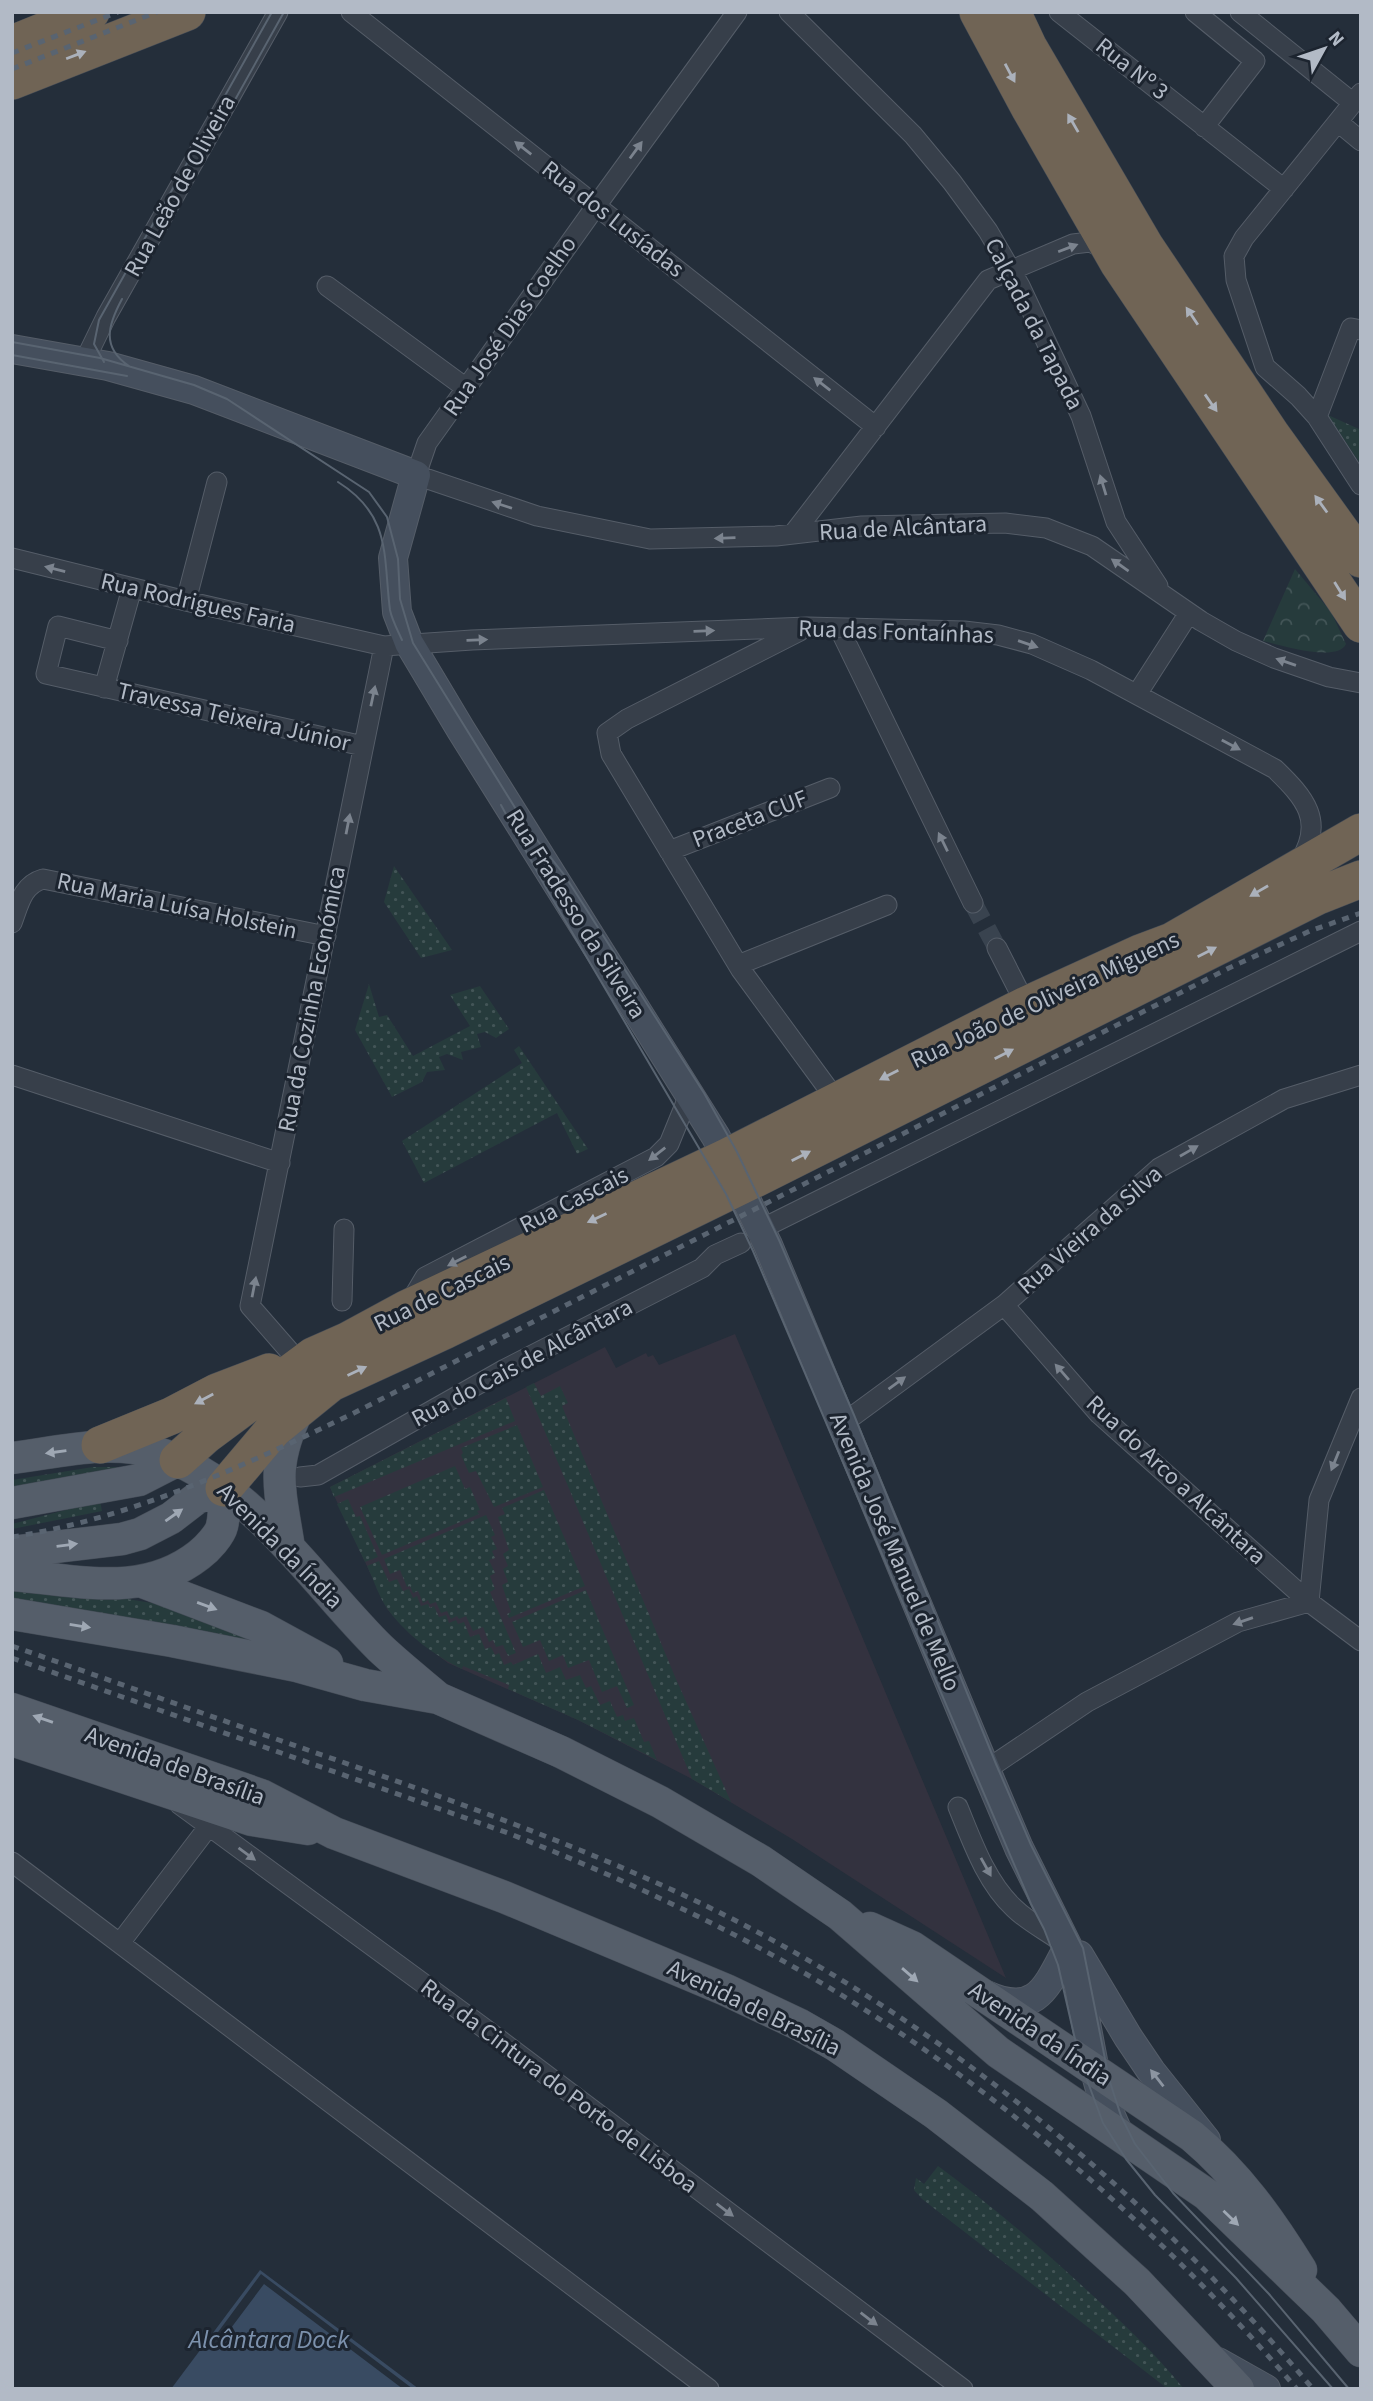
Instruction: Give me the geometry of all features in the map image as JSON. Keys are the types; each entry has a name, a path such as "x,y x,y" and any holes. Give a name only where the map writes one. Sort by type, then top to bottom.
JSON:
{"highway":[{"path":"12,44 91,12"},
{"path":"12,80 187,12"},
{"path":"978,12 1119,264 1361,624"},
{"path":"1012,12 1028,46 1144,246 1271,434 1361,559"},
{"name":"Rua João de Oliveira Miguens","path":"732,1172 837,1101 1026,1005 1172,941 1361,832"},
{"name":"Rua João de Oliveira Miguens","path":"732,1172 1318,896 1361,879"},
{"name":"Rua de Cascais","path":"178,1460 305,1358 347,1341 406,1309 732,1172"},
{"name":"Rua de Cascais","path":"224,1488 273,1430 331,1383 446,1330 732,1172"},
{"path":"100,1445 171,1416 217,1392 305,1358"}],"main road":[{"path":"12,349 84,362 194,390 415,475"},
{"name":"Rua Fradesso da Silveira","path":"415,475 393,558 397,612 396,644 461,730 716,1137 732,1172"},
{"name":"Avenida José Manuel de Mello","path":"732,1172 751,1236 842,1424 1019,1847 1068,1947 1079,1986 1095,2071 1104,2102 1118,2132"},
{"path":"289,1548 278,1464 281,1448 299,1408"},
{"name":"Avenida da Índia","path":"12,1458 100,1445 153,1451 178,1460 224,1488 289,1548 381,1649 438,1698"},
{"path":"12,1503 139,1480 178,1460"},
{"path":"12,1552 122,1539 140,1534 171,1518 197,1497 224,1488 222,1528 205,1551 182,1569 143,1582"},
{"path":"12,1575 143,1582 261,1627 365,1685"},
{"name":"Avenida da Índia","path":"12,1615 172,1641 296,1666 365,1685 438,1698 561,1752 660,1802 761,1861 840,1915 998,2052 1206,2194 1326,2310"},
{"name":"Avenida de Brasília","path":"12,1709 261,1795 334,1833 504,1897 726,1990 800,2025 835,2045 936,2114 1042,2196 1137,2282 1213,2359 1266,2389"},
{"name":"Avenida de Brasília","path":"13,1740 252,1820 334,1833"},
{"name":"Avenida da Índia","path":"840,1915 912,1947 1192,2136 1230,2170 1268,2217 1326,2310"},
{"name":"Avenida José Manuel de Mello","path":"1054,1916 1151,2071 1230,2170"},
{"path":"972,1989 1013,2003 1039,1996 1068,1947"},
{"path":"1326,2310 1361,2351"},
{"path":"1213,2359 1238,2389"},
{"name":"Avenida de Brasília","path":"1213,2359 1225,2389"}],"street":[{"name":"Rua Leão de Oliveira","path":"84,362 106,317 278,12"},
{"name":"Rua dos Lusíadas","path":"351,12 876,427"},
{"name":"Rua José Dias Coelho","path":"415,475 427,443 737,12"},
{"name":"Calçada da Tapada","path":"789,12 913,135 988,231 1013,271 1082,416 1116,522 1157,585 1183,608"},
{"name":"Rua Nº 3","path":"1059,12 1284,189"},
{"path":"1195,12 1255,61 1204,127"},
{"path":"1246,14 1357,98 1244,238 1234,256 1236,280 1265,367 1317,417 1361,485"},
{"path":"1338,122 1361,141"},
{"path":"793,534 989,280 1073,244 1090,242 1101,247 1119,264"},
{"path":"327,286 467,388"},
{"path":"1317,417 1351,328 1361,330"},
{"name":"Rua de Alcântara","path":"415,475 537,516 650,539 793,534 862,526 1005,523 1046,528 1090,545 1237,641 1274,658 1329,677 1361,683"},
{"path":"186,601 218,482"},
{"path":"384,530 393,558"},
{"name":"Rua Rodrigues Faria","path":"12,558 186,601 396,644"},
{"name":"Travessa Teixeira Júnior","path":"104,688 132,588"},
{"path":"1136,694 1183,608"},
{"name":"Travessa Teixeira Júnior","path":"118,641 58,626 46,674 363,746"},
{"path":"807,627 627,719 607,733 611,754 738,965 837,1101"},
{"name":"Rua das Fontaínhas","path":"396,644 807,627 964,631 999,635 1032,644 1091,670 1275,769 1298,791 1312,819 1309,847 1294,871"},
{"path":"839,628 974,903"},
{"name":"Rua da Cozinha Económica","path":"305,1358 250,1306 363,746 396,644"},
{"name":"Praceta CUF","path":"669,850 830,788"},
{"name":"Rua Maria Luísa Holstein","path":"12,923 25,891 35,881 43,879 326,936"},
{"path":"738,965 887,905"},
{"name":"Rua do Cais de Alcântara","path":"300,1477 318,1475 505,1369 702,1268 715,1255 751,1236 1361,931"},
{"path":"997,948 1026,1005"},
{"name":"Rua Vieira da Silva","path":"842,1424 1004,1305 1159,1168 1284,1099 1361,1074"},
{"path":"12,1075 279,1163"},
{"name":"Rua Cascais","path":"406,1309 425,1277 663,1152 689,1095"},
{"path":"342,1301 344,1228"},
{"name":"Rua do Arco a Alcântara","path":"1004,1305 1099,1414 1309,1602 1361,1641"},
{"path":"986,1770 1087,1702 1238,1622 1309,1602 1319,1500 1361,1398"},
{"name":"Rua da Cintura do Porto de Lisboa","path":"153,1785 488,2031 963,2389"},
{"path":"958,1807 981,1859 1004,1897 1021,1914 1068,1947"},
{"path":"120,1943 209,1826"},
{"path":"12,1863 709,2389"}],"shaded area":[{"path":"735,1334 1006,1978 792,1839 692,1779 578,1720 448,1663 411,1635 387,1609 330,1487 605,1347 616,1368 646,1353 648,1357 653,1355 659,1365"}],"green space":[{"path":"1328,415 1361,430 1361,465"},
{"path":"1295,569 1331,612 1346,644 1341,649 1332,652 1308,651 1263,641"},
{"path":"394,866 452,950 421,958 384,902"},
{"path":"369,984 379,1017 387,1015 413,1056 470,1026 450,995 480,986 509,1029 496,1038 485,1032 477,1034 481,1047 461,1052 463,1060 447,1054 439,1057 445,1070 427,1072 422,1082 392,1097 355,1030"},
{"path":"519,1046 588,1149 577,1154 557,1113 424,1183 402,1141 522,1063 514,1050"},
{"path":"534,1383 541,1396 560,1386 568,1403 562,1406 676,1679 731,1802 692,1779 526,1387"},
{"path":"506,1398 515,1421 334,1497 330,1487"},
{"path":"517,1425 543,1487 494,1507 476,1471 469,1473 461,1455 461,1448"},
{"path":"455,1466 465,1489 470,1487 480,1510 477,1511 479,1514 382,1555 360,1507"},
{"path":"93,1467 142,1467 12,1493 12,1480"},
{"path":"544,1490 585,1586 509,1618 507,1614 511,1612 502,1585 508,1582 503,1569 508,1566 503,1554 509,1550 498,1517 505,1514 502,1508"},
{"path":"348,1499 356,1517 360,1516 378,1557 365,1562 337,1504"},
{"path":"100,1501 102,1511 12,1529 12,1524"},
{"path":"486,1515 495,1535 491,1537 497,1549 492,1551 495,1558 489,1560 495,1573 490,1576 495,1589 490,1592 516,1653 508,1656 503,1645 496,1647 493,1640 489,1642 483,1627 473,1631 466,1616 451,1619 447,1611 441,1613 436,1602 430,1604 428,1600 423,1603 418,1591 413,1593 410,1586 407,1587 400,1570 390,1574 384,1559"},
{"path":"379,1561 389,1582 397,1579 403,1591 409,1589 413,1598 417,1596 421,1606 434,1606 439,1617 446,1615 449,1623 456,1620 458,1624 464,1622 470,1637 479,1634 485,1649 491,1647 495,1655 499,1653 504,1665 511,1662 513,1665 538,1654 546,1673 560,1667 566,1680 580,1675 586,1688 591,1686 600,1705 610,1701 617,1717 623,1715 625,1721 634,1718 644,1742 649,1741 657,1760 578,1720 508,1689 509,1685 463,1666 462,1669 432,1651 404,1628 385,1606 367,1566"},
{"path":"12,1585 79,1591 176,1607 295,1657 12,1602"},
{"path":"586,1590 634,1705 627,1708 617,1686 602,1692 589,1660 568,1668 563,1655 549,1661 540,1640 523,1647 512,1622"},
{"path":"938,2166 1010,2222 1078,2282 1147,2347 1184,2389 1168,2389 922,2199 914,2190 916,2178 924,2184"}],"water":[{"name":"Alcântara Dock","path":"260,2270 419,2389 171,2389"}],"pier":[{"path":"261,2274 413,2389 403,2389 264,2284 216,2348 210,2343"}],"tunnel":[{"path":"973,903 997,948"}],"tram line":[{"path":"104,362 94,344 99,320 272,12"},
{"path":"207,150 284,12"},
{"path":"122,299 113,318 110,335 114,351 129,366"},
{"path":"12,342 100,358 194,385 227,399 369,492 387,517 398,559 400,599 413,643 527,827 565,876 704,1093 737,1152 779,1240 854,1415 996,1764 1031,1845 1083,1948 1109,2079 1121,2116 1135,2144 1173,2193 1269,2294 1349,2389"},
{"path":"12,355 127,376"},
{"path":"338,482 368,509 376,523 385,555 390,610 402,640"},
{"path":"501,805 546,888 726,1194 753,1251 1044,1929 1058,1965 1080,2061 1103,2123 1126,2159 1155,2195 1236,2278 1333,2389"}],"railway":[{"path":"12,53 118,12"},
{"path":"12,69 157,12"},
{"path":"12,1537 57,1528 143,1504 227,1471 309,1434 1229,968 1310,931 1361,913"},
{"path":"12,1646 531,1831 679,1893 769,1938 857,1989 1023,2106 1101,2172 1175,2241 1246,2313 1313,2389"},
{"path":"12,1658 508,1833 649,1893 786,1962 931,2054 1044,2140 1151,2235 1202,2285 1297,2389"}]}
